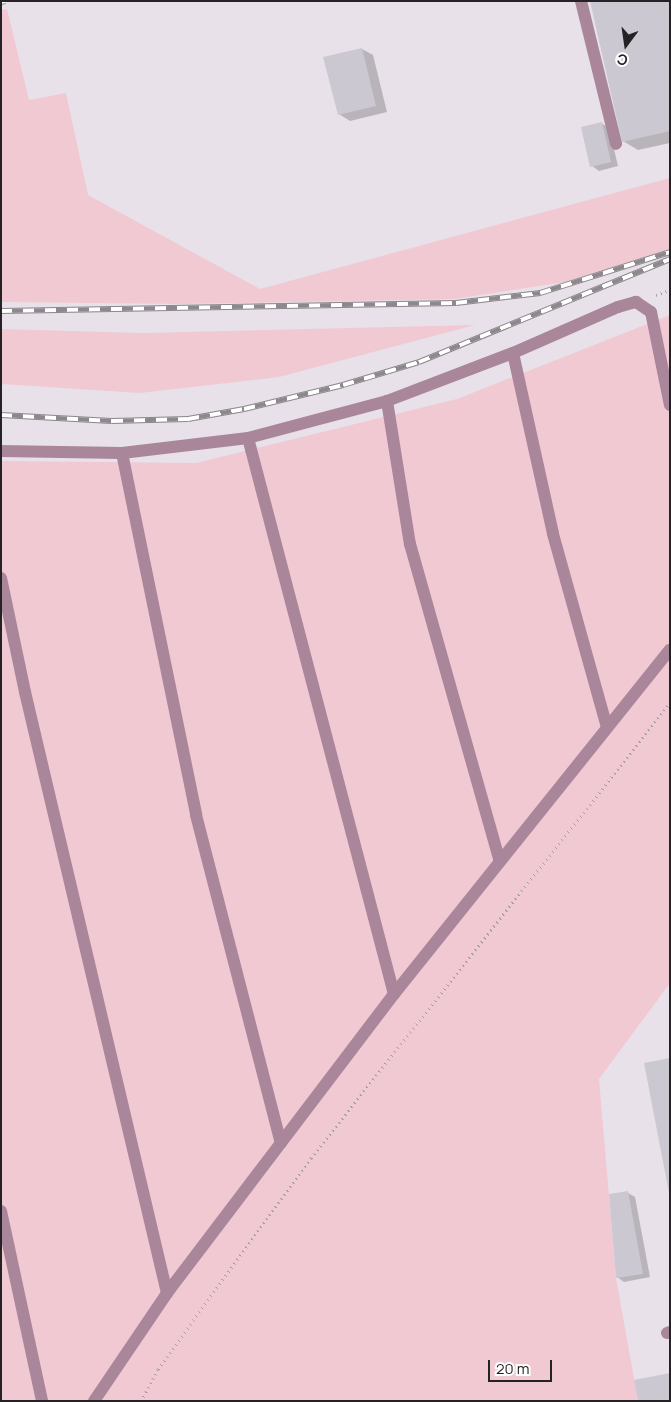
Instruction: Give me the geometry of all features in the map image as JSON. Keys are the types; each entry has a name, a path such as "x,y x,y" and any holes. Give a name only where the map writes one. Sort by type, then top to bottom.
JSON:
{"lane":[{"path":"581,1 616,144"},
{"path":"1,451 122,453 248,438 387,401 513,353 618,307 636,302 650,312 670,405"},
{"path":"513,353 553,534 607,728"},
{"path":"387,401 410,544 500,861"},
{"path":"248,438 394,994"},
{"path":"122,453 196,815 281,1143"},
{"path":"1,578 25,692 167,1293"},
{"path":"94,1401 167,1293 394,994 670,650"},
{"path":"1,1211 42,1401"}],"path":[{"path":"141,1401 158,1369 311,1158 670,703"}],"shaded area":[{"path":"7,9 29,100 66,93 88,195 260,289 670,178 670,249 565,282 455,299 183,304 1,302 1,10"},
{"path":"670,315 670,983 599,1079 616,1278 638,1401 1,1401 1,461 196,463 457,399"},
{"path":"475,325 279,377 140,393 1,384 1,329 144,333"}],"building":[{"path":"590,1 670,1 670,131 622,142"},
{"path":"362,48 376,106 338,115 323,57"},
{"path":"602,122 611,162 590,167 581,127"},
{"path":"670,1058 670,1193 669,1193 644,1063"},
{"path":"628,1191 643,1274 616,1278 609,1194"},
{"path":"670,1373 670,1401 638,1401 634,1380"}],"railway":[{"path":"1,2 5,1"},
{"path":"1,311 456,303 540,293 670,252"},
{"path":"1,415 112,421 188,419 244,409 343,385 419,362 670,259"}]}
